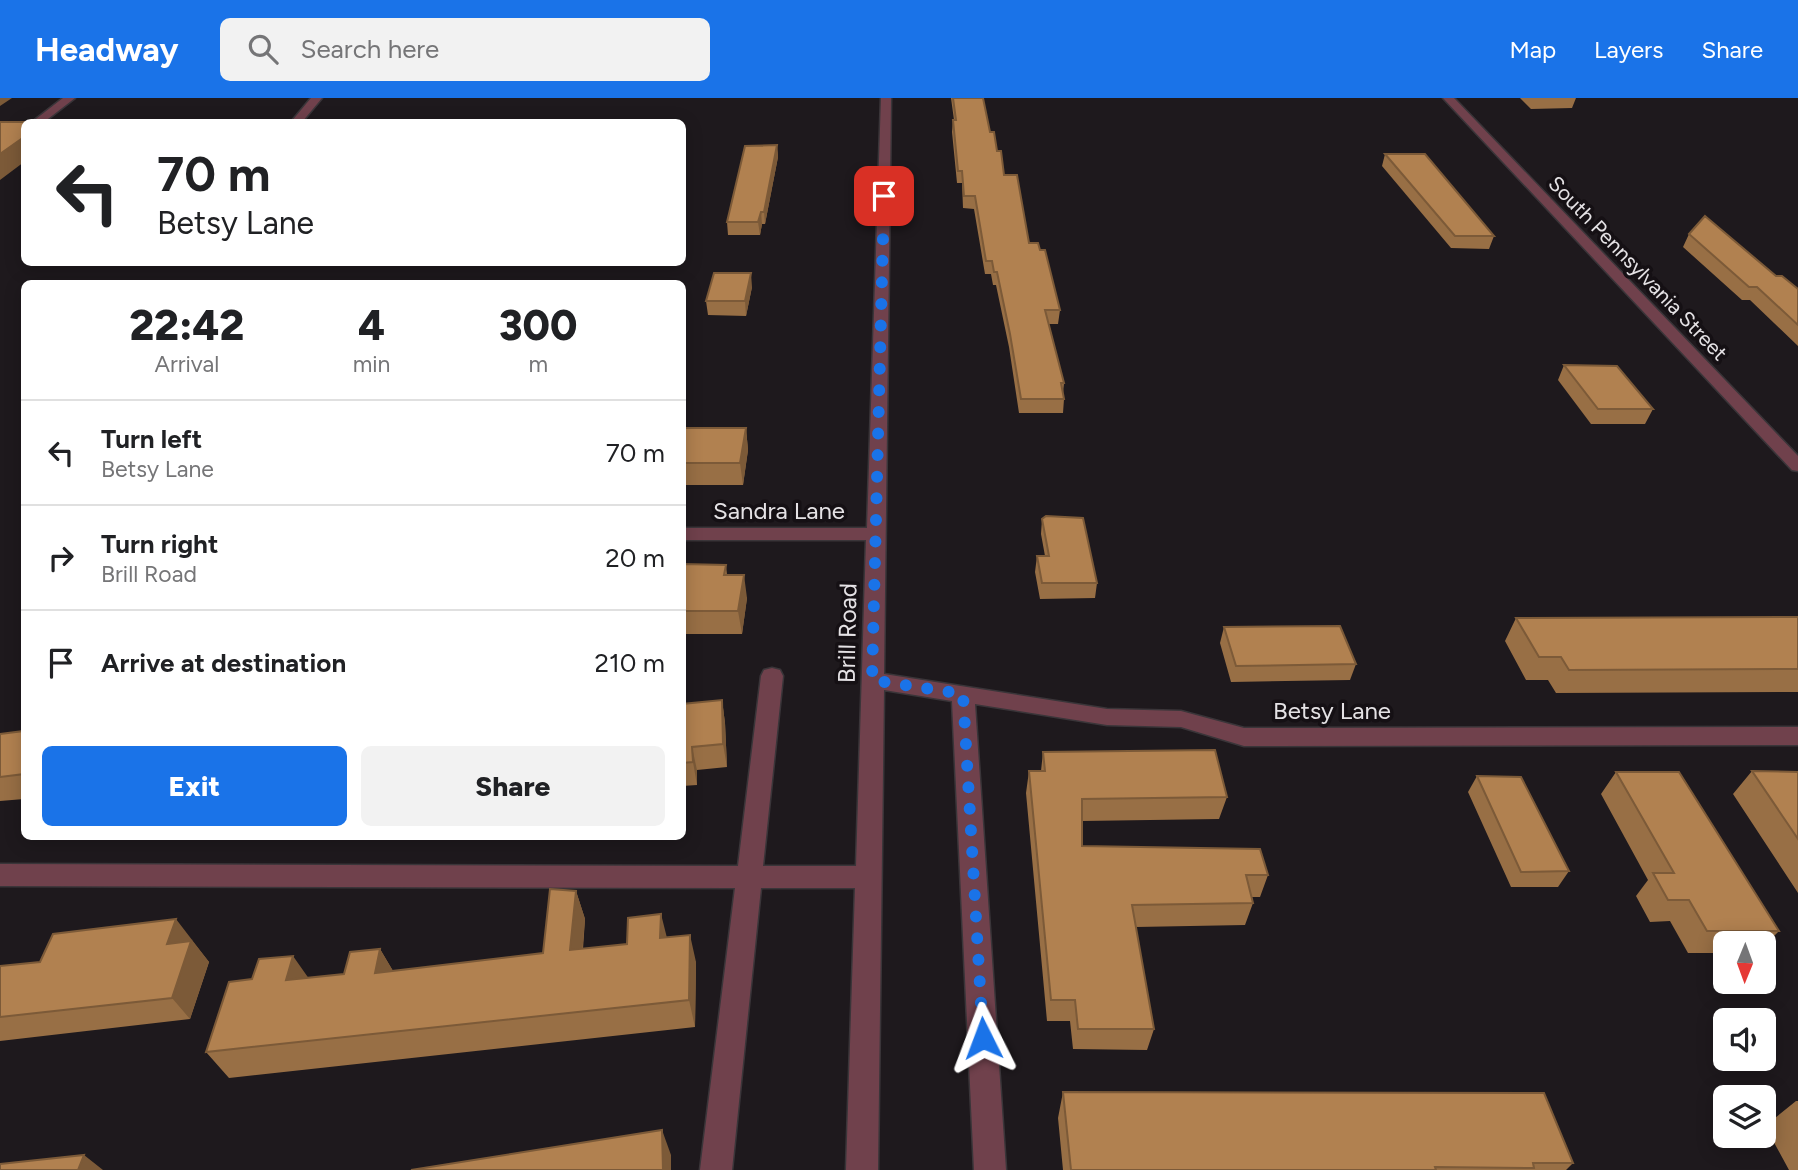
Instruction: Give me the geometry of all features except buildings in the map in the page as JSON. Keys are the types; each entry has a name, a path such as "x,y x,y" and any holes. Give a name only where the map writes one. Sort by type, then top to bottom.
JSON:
{"street":[{"path":"41,119 70,98"},
{"path":"299,119 317,98"},
{"name":"Brill Road","path":"862,1170 886,98"},
{"name":"South Pennsylvania Street","path":"1448,98 1798,467"},
{"name":"Sandra Lane","path":"686,534 876,534"},
{"path":"716,1170 772,676"},
{"name":"Betsy Lane","path":"872,680 1107,717 1181,719 1244,737 1798,736"},
{"path":"963,694 990,1170"},
{"path":"0,874 869,877"}],"route":[{"path":"884,196 872,680 963,694 983,1038"}]}
